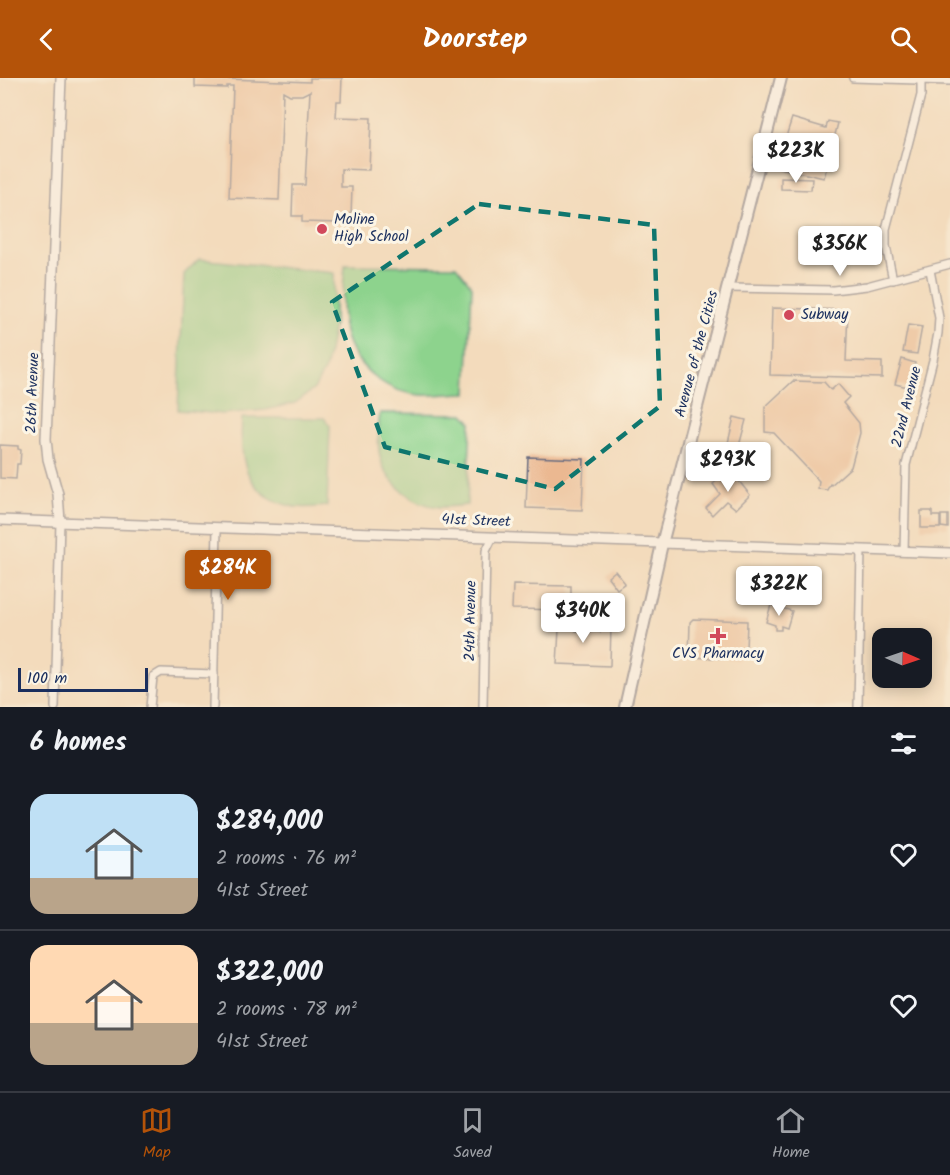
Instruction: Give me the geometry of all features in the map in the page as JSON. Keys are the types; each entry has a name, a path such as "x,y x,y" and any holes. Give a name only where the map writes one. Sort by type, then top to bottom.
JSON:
{"main road":[{"name":"Avenue of the Cities","path":"625,707 662,544 781,78"}],"street":[{"name":"26th Avenue","path":"56,707 60,521 58,494 48,459 46,439 61,78"},
{"path":"852,78 950,81"},
{"path":"893,279 887,255 886,229 921,95 921,80"},
{"path":"729,288 833,290 867,286 950,264"},
{"name":"22nd Avenue","path":"904,552 906,465 938,333 939,318 930,270"},
{"name":"41st Street","path":"0,520 950,553"},
{"path":"213,707 217,528"},
{"name":"24th Avenue","path":"483,707 486,551 493,537"},
{"path":"858,707 861,550"},
{"path":"150,707 153,677 161,672 214,674"}],"highlighted area":[{"path":"479,204 654,225 660,406 555,489 385,447 332,302"}],"green space":[{"path":"199,259 334,273 334,325 326,367 314,389 295,403 265,410 222,414 178,410 184,274"},
{"path":"345,265 456,266 472,286 467,393 426,395 409,393 382,382 364,367 354,354 344,328"},
{"path":"380,413 464,414 471,422 467,505 430,506 421,503 395,485 383,467 380,457 378,436"},
{"path":"242,418 324,418 330,426 327,506 304,508 290,506 263,493 254,483 244,460"}],"building":[{"path":"195,78 310,82 310,78 342,78 341,101 337,101 336,117 371,118 369,170 341,169 341,187 352,187 351,218 343,218 342,223 302,222 302,216 292,216 293,185 305,185 310,91 302,95 290,95 283,91 279,200 229,198 233,86 227,86 227,88 195,87"},
{"path":"792,118 826,128 828,121 838,123 824,178 779,168 783,153 781,152"},
{"path":"781,178 812,179 811,190 781,189"},
{"path":"772,308 848,310 846,361 882,362 882,378 770,375"},
{"path":"908,325 922,327 917,354 903,352"},
{"path":"902,359 915,363 908,387 895,384"},
{"path":"793,381 824,382 831,390 838,384 849,397 843,403 859,423 860,433 851,467 830,484 827,490 818,489 819,481 774,433 765,432 765,407"},
{"path":"734,417 746,420 739,446 728,443"},
{"path":"0,445 18,446 21,450 16,479 0,478"},
{"path":"528,457 584,459 582,510 526,508"},
{"path":"728,471 750,495 736,509 726,501 712,515 706,508 720,494 713,484"},
{"path":"921,511 932,511 932,516 940,516 940,528 921,528"},
{"path":"941,515 948,515 948,528 941,527"},
{"path":"615,571 625,583 617,589 608,577"},
{"path":"513,585 571,586 571,610 512,609"},
{"path":"771,605 792,611 787,628 781,626 781,630 775,630 775,625 766,622"},
{"path":"560,612 577,613 576,631 600,632 600,625 611,625 610,666 557,664"},
{"name":"CVS Pharmacy","path":"693,619 747,621 746,650 736,659 689,657 690,622"}],"place":[{"name":"Moline High School","path":"322,229"},
{"name":"Subway","path":"789,315"},
{"name":"CVS Pharmacy","path":"718,636"}]}
